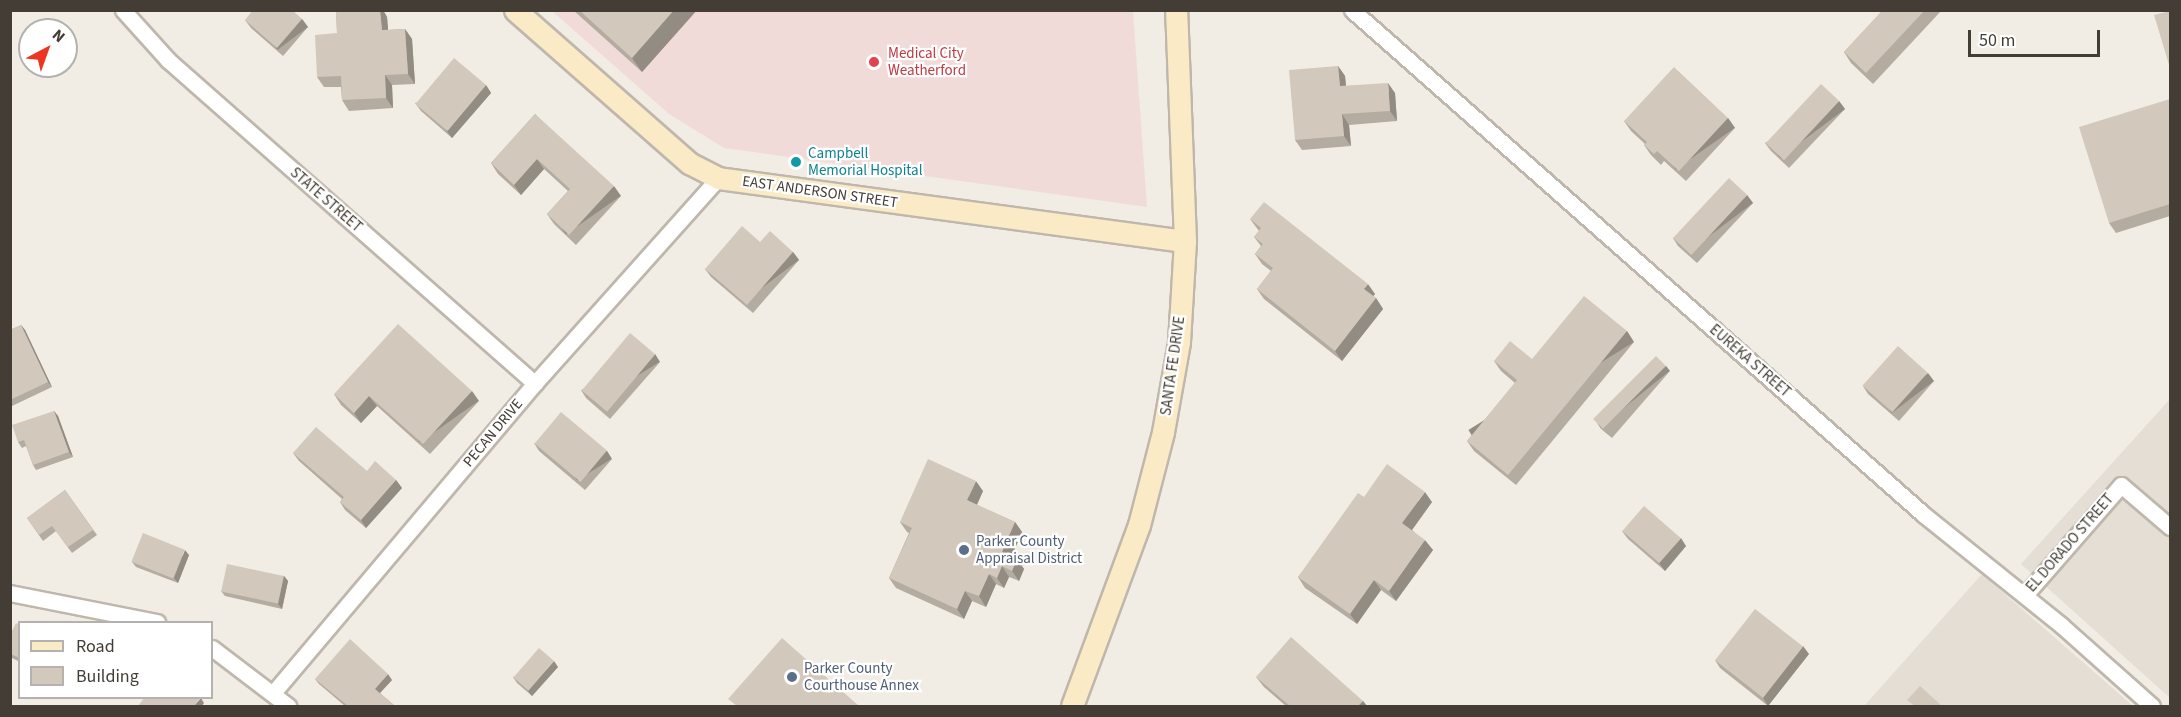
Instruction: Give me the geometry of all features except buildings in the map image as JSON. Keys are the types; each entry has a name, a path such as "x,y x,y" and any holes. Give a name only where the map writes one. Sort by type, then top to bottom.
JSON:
{"street":[{"name":"STATE STREET","path":"123,10 168,60 536,383"},
{"name":"EAST ANDERSON STREET","path":"515,10 688,163 718,178 1185,242"},
{"name":"SANTA FE DRIVE","path":"1071,706 1140,525 1163,432 1179,342 1185,242 1176,10"},
{"name":"EUREKA STREET","path":"1352,10 1923,514 2025,595 2152,706"},
{"name":"PECAN DRIVE","path":"273,693 536,383 718,178"},
{"name":"EL DORADO STREET","path":"2025,595 2121,485 2170,527"},
{"path":"10,593 152,621"},
{"path":"213,649 288,706"}],"shaded area":[{"name":"Medical City Weatherford","path":"552,11 1133,11 1147,207 724,148 669,114"},
{"path":"2170,399 2170,698 2021,564"},
{"path":"1982,574 2133,706 1864,706"}],"place":[{"name":"Medical City Weatherford","path":"874,62"},
{"name":"Campbell Memorial Hospital","path":"796,162"},
{"name":"Parker County Appraisal District","path":"964,550"},
{"name":"Parker County Courthouse Annex","path":"792,677"}]}
